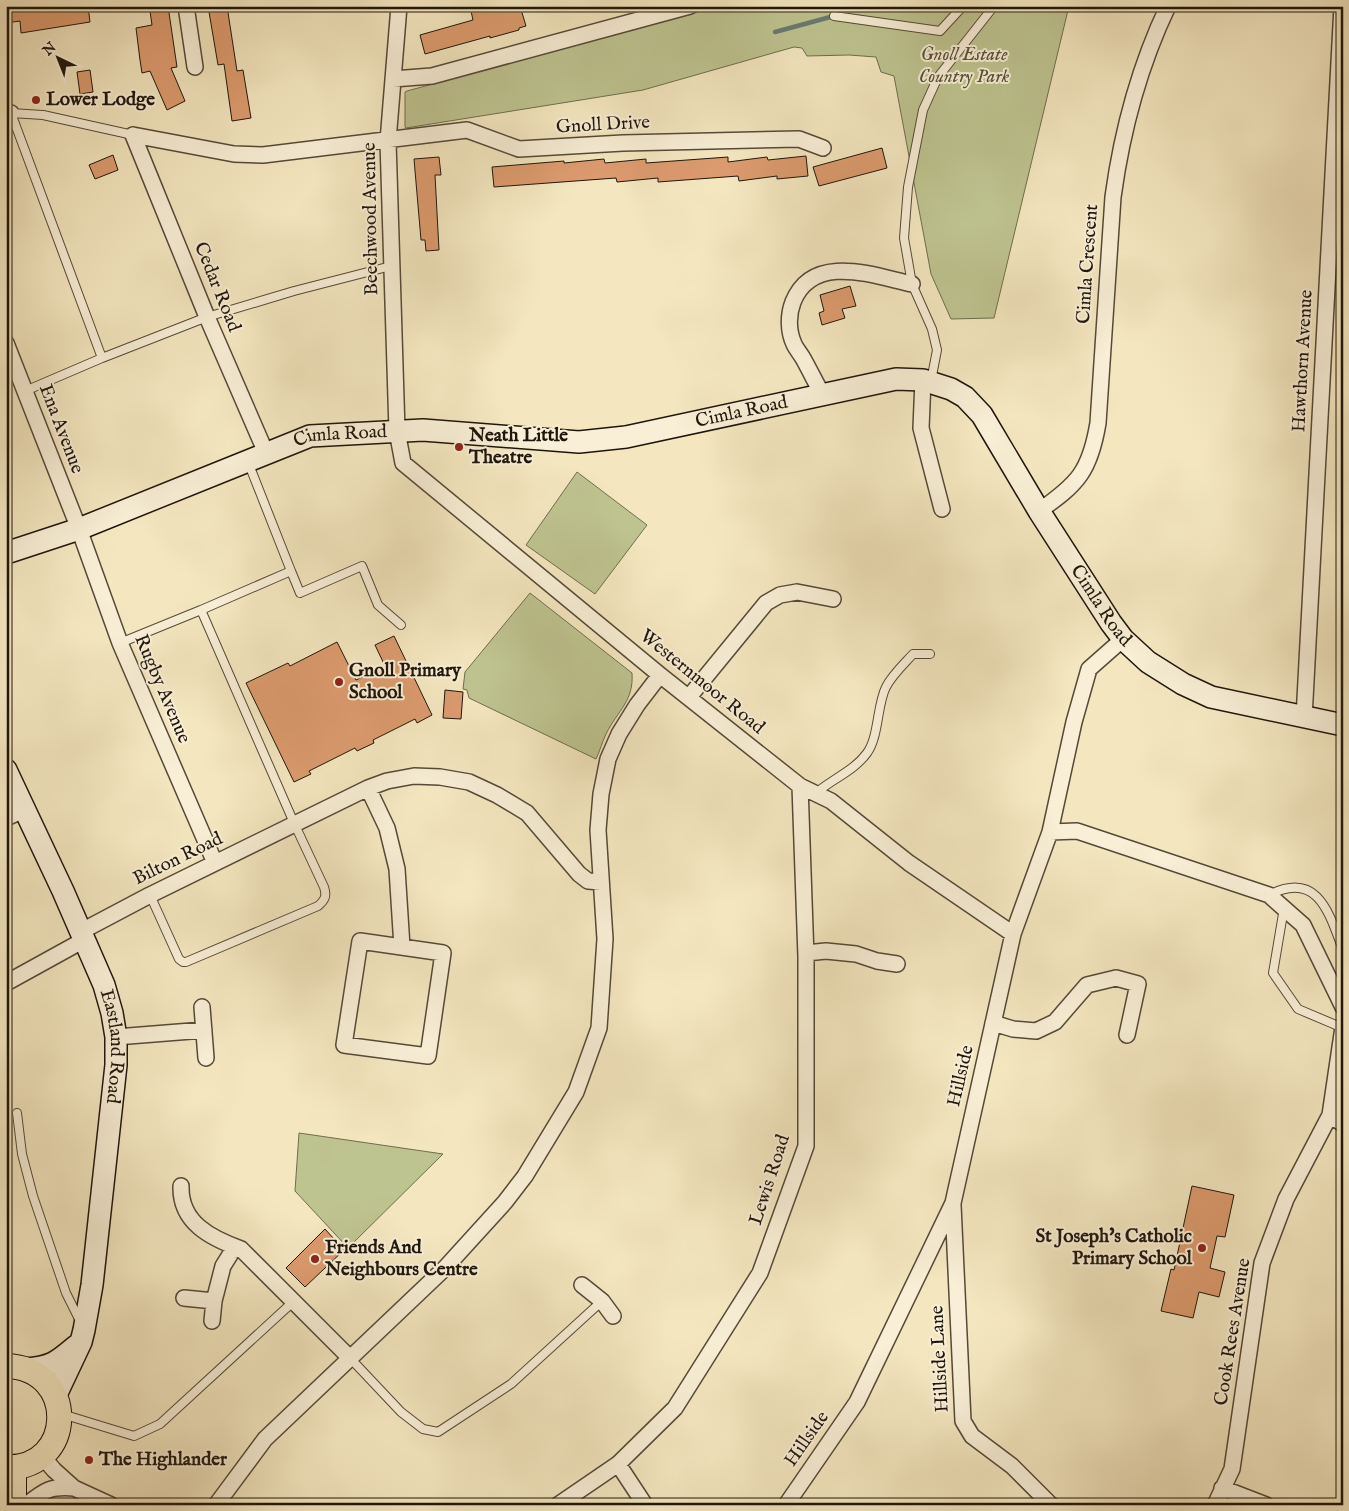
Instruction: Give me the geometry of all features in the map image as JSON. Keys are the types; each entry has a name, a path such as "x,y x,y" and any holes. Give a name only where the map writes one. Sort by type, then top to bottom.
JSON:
{"main road":[{"name":"Cimla Road","path":"6,553 79,529 310,436 423,430 579,442 626,437 896,379 927,380 951,389 965,397 982,415 1040,511 1123,639 1148,662 1183,684 1211,697 1343,725"},
{"name":"Eastland Road","path":"6,770 15,814 63,891 104,985 116,1037 116,1065 92,1284 82,1336 58,1405"},
{"path":"16,1368 45,1368 56,1362 82,1336"},
{"path":"14,1505 10,1467 26,1464 42,1456 52,1444 58,1430 58,1405 48,1384 38,1375 16,1368"}],"street":[{"path":"186,6 195,67"},
{"name":"Beechwood Avenue","path":"397,431 388,141 399,6"},
{"path":"393,79 432,76 690,6"},
{"name":"Cimla Crescent","path":"1040,511 1062,495 1083,473 1094,448 1098,423 1113,197 1117,165 1132,100 1153,37 1168,6"},
{"name":"Hawthorn Avenue","path":"1304,718 1342,6"},
{"name":"Gnoll Drive","path":"133,135 234,154 263,155 467,130 519,149 623,143 799,139 823,148"},
{"name":"Cedar Road","path":"133,135 207,317 257,456"},
{"path":"822,394 794,344 789,327 790,310 796,294 808,280 840,271 856,271 912,284"},
{"name":"Ena Avenue","path":"6,343 79,529"},
{"path":"927,380 921,428 942,509"},
{"name":"Westernmoor Road","path":"397,431 403,463 660,675 800,786 831,801 909,863 1014,934"},
{"name":"Rugby Avenue","path":"79,529 120,644 215,863"},
{"path":"689,697 766,604 780,594 796,592 833,599"},
{"name":"Hillside","path":"786,1505 856,1402 952,1203 1014,934 1050,832 1074,722 1089,669 1123,639"},
{"path":"216,1505 265,1439 445,1268 505,1202 525,1176 576,1092 598,1028 606,939 598,830 601,794 608,759 619,734 637,705 660,675"},
{"name":"Bilton Road","path":"6,983 150,895 368,788 388,781 414,776 440,777 469,782 497,795 527,813 579,874 588,880 601,882"},
{"name":"Lewis Road","path":"558,1505 618,1464 675,1408 760,1273 806,1146 806,953 800,786"},
{"path":"368,788 387,828 397,869 402,947"},
{"path":"1050,832 1077,832 1269,895 1303,924 1343,1007"},
{"path":"360,941 402,947 443,952 428,1056 344,1044 360,941"},
{"path":"806,953 826,951 856,954 877,961 897,964"},
{"path":"994,1023 1013,1029 1036,1031 1055,1022 1087,985 1116,978 1138,984 1128,1035"},
{"path":"202,1007 206,1058"},
{"name":"Cook Rees Avenue","path":"1216,1505 1232,1469 1262,1263 1286,1199 1330,1116 1343,1027"},
{"path":"116,1037 204,1030"},
{"path":"1330,1116 1343,1124"},
{"path":"181,1186 181,1198 187,1214 200,1228 217,1240 241,1249 350,1358"},
{"name":"Hillside Lane","path":"952,1203 963,1421 972,1436 1012,1466 1051,1505"},
{"path":"212,1321 214,1301 223,1266 233,1250 241,1249"},
{"path":"582,1285 602,1301 613,1316"},
{"path":"184,1298 214,1301"},
{"path":"42,1456 74,1488 111,1505"},
{"path":"618,1464 644,1505"},
{"path":"26,1505 44,1491 58,1487 74,1488"},
{"path":"1222,1488 1266,1505"}],"lane":[{"path":"834,16 940,31 964,6"},
{"path":"927,380 937,350 932,328 912,284 904,238 908,187 924,110 938,77 994,6"},
{"path":"102,358 8,113 43,115 133,135"},
{"path":"25,391 102,358 207,317 294,291 391,266"},
{"path":"257,456 291,571 300,593 362,566 378,605 401,626"},
{"path":"120,644 291,571"},
{"path":"150,895 179,959 183,962 210,953 318,906 324,901 326,895 201,610"},
{"path":"816,793 856,766 868,752 885,688 913,654 930,654"},
{"path":"1269,895 1281,889 1293,888 1308,890 1315,894 1327,910 1343,950"},
{"path":"1284,908 1273,973 1298,1009 1343,1027"},
{"path":"17,1113 22,1154 33,1196 82,1336"},
{"path":"58,1405 134,1436 160,1424 294,1301"},
{"path":"350,1358 401,1412 423,1430 438,1432 512,1384 602,1301"}],"green space":[{"name":"Gnoll Estate Country Park","path":"720,6 1069,6 994,318 951,319 931,274 894,76 881,72 876,57 849,55 807,56 802,48 794,47 643,90 405,127 405,92 407,91"},
{"path":"577,472 647,525 595,594 526,545"},
{"name":"Gnoll Primary School","path":"530,593 632,673 632,683 628,698 606,734 596,759 469,698 467,690 463,689 465,672"},
{"path":"299,1133 443,1154 348,1248 295,1191"}],"building":[{"path":"88,6 90,22 21,33 20,21 6,23 6,7"},
{"path":"151,6 168,6 177,67 171,68 185,101 167,110 150,71 142,73 136,28 152,25"},
{"path":"208,6 227,6 237,71 243,70 251,118 232,121 224,64 218,65"},
{"path":"487,6 520,6 526,26 519,28 519,30 425,54 420,35 473,20 471,11"},
{"path":"90,70 93,92 80,94 77,72"},
{"path":"882,148 887,168 819,186 813,167"},
{"path":"113,155 118,170 95,179 89,165"},
{"path":"806,156 808,176 777,179 777,176 739,181 738,176 658,182 658,178 617,182 616,178 494,187 492,167 604,159 605,163 646,159 646,163 728,157 728,162 767,157 768,160"},
{"path":"439,157 441,175 435,175 439,250 426,251 425,240 421,240 414,159"},
{"path":"850,286 856,306 842,309 845,318 822,325 819,313 824,311 820,295"},
{"path":"394,636 432,715 417,723 415,719 373,740 374,743 357,751 355,748 309,771 311,774 294,782 246,683 288,663 290,666 337,642 356,680 385,666 375,645"},
{"path":"445,690 463,692 461,719 443,718"},
{"path":"1192,1186 1234,1195 1225,1237 1217,1236 1210,1268 1225,1272 1219,1297 1199,1292 1193,1318 1161,1311 1171,1269 1174,1270"},
{"name":"Friends And Neighbours Centre","path":"325,1229 344,1250 305,1287 286,1268"}],"waterway":[{"path":"775,32 834,16 844,6"}],"place":[{"name":"Lower Lodge","path":"36,100"},
{"name":"Neath Little Theatre","path":"459,447"},
{"name":"Gnoll Primary School","path":"339,682"},
{"name":"St Joseph's Catholic Primary School","path":"1202,1248"},
{"name":"Friends And Neighbours Centre","path":"315,1259"},
{"name":"The Highlander","path":"89,1460"}]}
